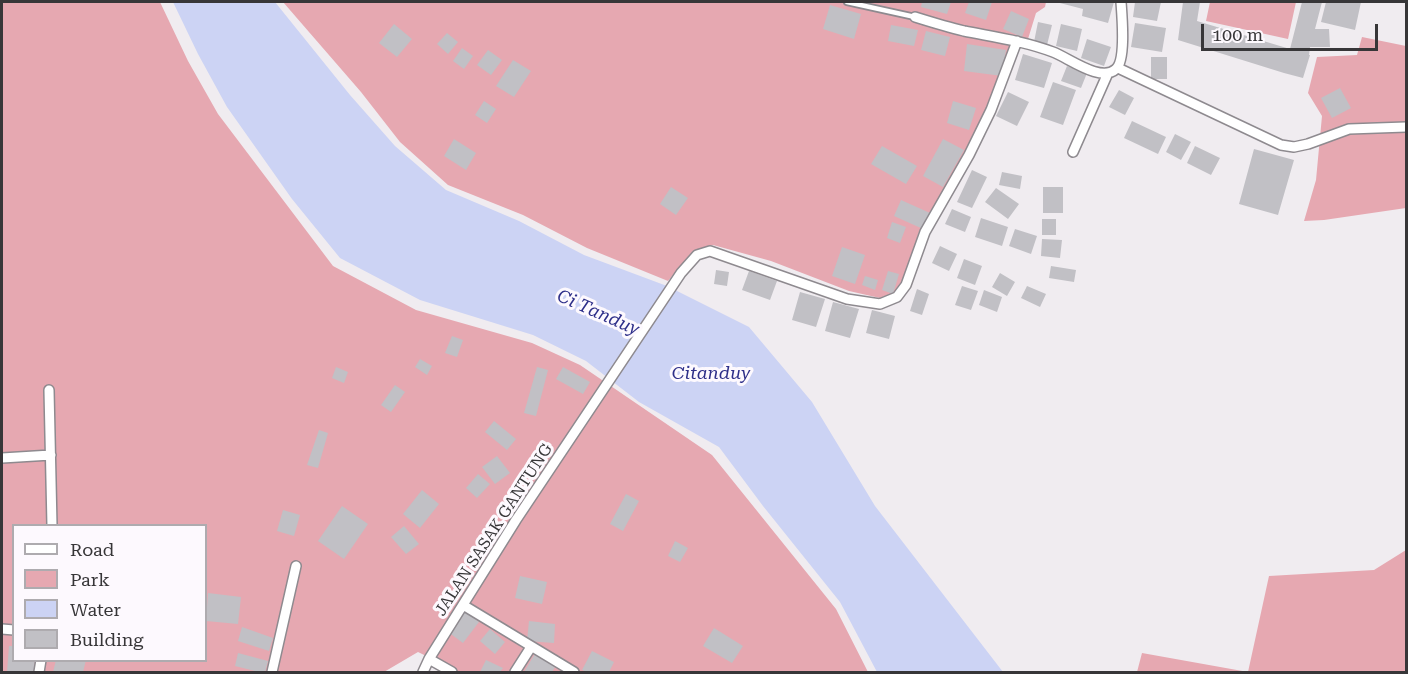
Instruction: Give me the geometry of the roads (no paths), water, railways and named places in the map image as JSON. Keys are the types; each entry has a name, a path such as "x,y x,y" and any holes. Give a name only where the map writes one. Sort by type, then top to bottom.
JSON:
{"street":[{"path":"915,17 1017,41 1054,52 1098,73 1108,73 1118,68 1121,58 1121,2"},
{"name":"JALAN SASAK GANTUNG","path":"423,672 516,520 681,273 697,255 710,251 847,299 880,304 897,297 906,285 925,232 969,155 991,110 1017,41"},
{"path":"1118,68 1281,145 1301,146 1349,129 1407,127"},
{"path":"1073,152 1108,73"},
{"path":"49,390 52,524"},
{"path":"2,458 51,454"},
{"path":"272,672 296,566"},
{"path":"463,605 574,672"},
{"path":"515,672 531,647"},
{"path":"429,659 452,672"}],"lane":[{"path":"847,2 915,17"}],"water":[{"name":"Citanduy","path":"173,2 275,2 350,95 395,146 446,190 519,221 584,255 667,286 749,327 812,402 875,506 1003,672 877,672 840,602 719,447 639,402 586,361 533,335 420,300 340,258 292,199 227,107"}],"water label":[{"name":"Ci Tanduy","path":"598,313"}]}
